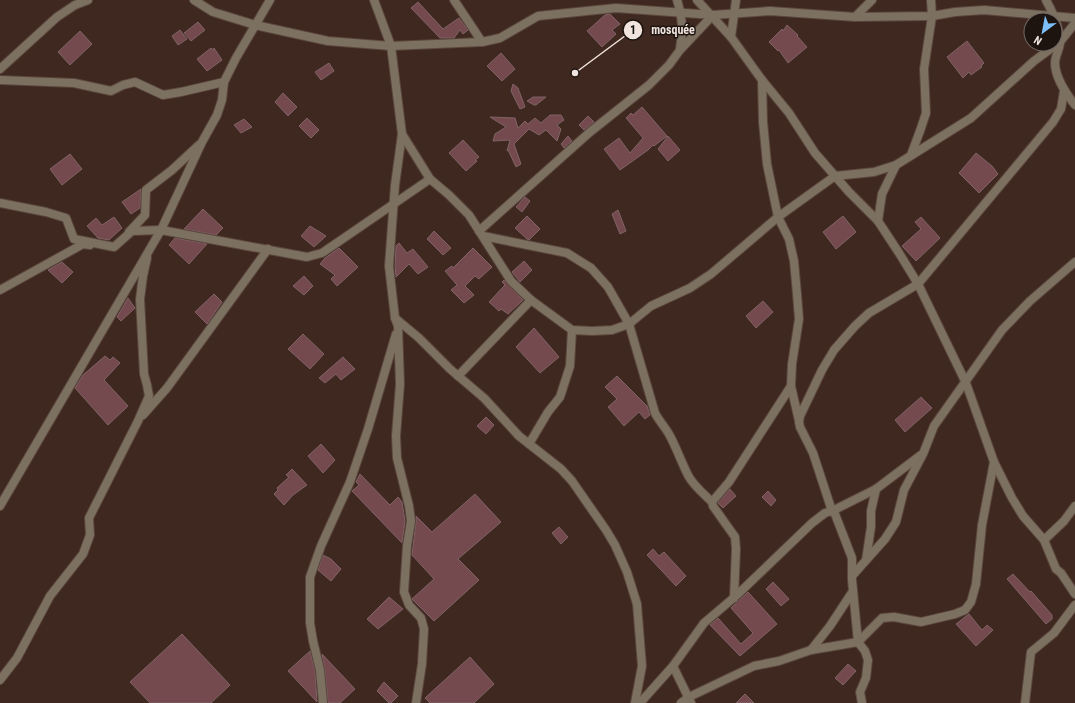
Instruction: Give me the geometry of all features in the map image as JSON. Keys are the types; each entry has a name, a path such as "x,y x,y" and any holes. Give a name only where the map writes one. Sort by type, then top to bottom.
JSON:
{"street":[{"path":"0,69 56,17 75,5 88,0"},
{"path":"194,0 214,12 255,25 328,41 391,46 482,42 500,38 538,16 616,8 713,15 770,12 855,17 932,16 955,12 984,10 1023,13"},
{"path":"262,13 263,0"},
{"path":"0,506 161,230 202,142 217,115 222,100 224,82 236,58 270,0"},
{"path":"374,0 391,46 402,134 389,266 397,322 400,384 396,436 397,458 409,506 411,521 407,546 404,592 409,604 421,618 424,629 422,664 416,703"},
{"path":"454,0 482,42"},
{"path":"677,0 682,13 682,37 680,50"},
{"path":"697,0 713,15 732,37 762,80 789,113 815,153 878,221 900,253 918,284 966,383 994,462 1023,516 1044,540 1056,569 1061,573 1075,594"},
{"path":"732,37 736,0"},
{"path":"855,17 872,0"},
{"path":"911,155 926,113 924,69 932,16 930,0"},
{"path":"1046,0 1052,12"},
{"path":"481,233 590,132 648,86 669,65 680,50 713,15"},
{"path":"1063,17 1075,18"},
{"path":"1063,38 1075,22"},
{"path":"402,134 430,179 469,215 510,281 530,300 572,330 612,330 629,324 651,306 690,288 711,274 778,217 835,176 874,172 896,165 971,118 1034,61 1046,52"},
{"path":"1058,52 1055,62 1056,69 1064,91 1075,105"},
{"path":"0,80 74,83 100,90 111,91 123,85 135,82 164,95 224,82"},
{"path":"762,80 763,122 767,164 778,217 789,239 794,261 799,319 792,364 791,386 799,422 813,453 832,511 835,514 852,558 853,591 858,642 865,651 868,666 866,678 860,692 862,703"},
{"path":"799,422 800,416 822,370 834,350 855,326 869,313 918,284 1053,122 1061,109 1064,91"},
{"path":"114,247 145,215 146,190 172,170 202,142"},
{"path":"878,221 882,194 896,165"},
{"path":"0,290 83,244 114,247 132,231 161,230 307,257 322,253 430,179"},
{"path":"0,203 46,212 66,218 74,239 114,247"},
{"path":"481,233 567,253 591,268 608,287 629,324 659,422 670,436 689,477 712,502 713,506 735,537 734,598"},
{"path":"0,680 17,658 50,596 83,554 90,535 89,518 149,396 144,374 140,299 149,249"},
{"path":"138,421 168,388 268,249"},
{"path":"852,576 885,539 896,522 904,490 923,454 934,426 966,383 1002,330 1030,301 1075,262"},
{"path":"458,376 530,300"},
{"path":"397,322 419,338 458,376 484,398 519,436 561,469 572,481 606,530 615,545 627,572 637,604 640,625 642,666 635,703"},
{"path":"323,703 320,670 310,623 310,577 321,546 350,482 368,429 397,322"},
{"path":"529,444 548,412 560,397 570,366 572,330"},
{"path":"712,502 729,482 791,386"},
{"path":"640,703 673,666 704,623 734,598 812,524 825,513 876,489 923,454"},
{"path":"681,703 690,700 754,666 779,661 810,650 858,642 882,618 894,617 922,622 965,610 971,602 976,584 982,525 994,462"},
{"path":"866,560 871,527 871,511 876,489"},
{"path":"1044,540 1064,521 1075,506"},
{"path":"810,650 830,626 853,591"},
{"path":"1025,703 1031,652 1054,632 1075,605"},
{"path":"673,666 690,700"}],"building":[{"path":"418,2 443,29 459,18 468,30 463,34 460,30 454,38 440,38 411,8"},
{"path":"610,14 620,24 612,30 616,34 602,47 587,31 605,15"},
{"path":"198,22 205,30 191,41 184,33"},
{"path":"787,25 798,35 797,36 807,47 788,63 779,50 778,51 769,42 782,29 783,31"},
{"path":"180,30 187,39 178,45 172,36"},
{"path":"80,31 92,44 70,65 58,52"},
{"path":"967,41 984,63 981,66 982,67 971,75 969,72 963,78 947,57"},
{"path":"211,48 213,50 214,48 222,60 207,71 197,59"},
{"path":"501,53 515,69 502,81 487,66"},
{"path":"329,63 334,71 321,80 315,72"},
{"path":"513,84 518,88 525,107 520,109 511,91"},
{"path":"283,93 297,107 288,116 275,102"},
{"path":"533,97 546,97 534,105 527,101"},
{"path":"642,107 667,136 620,170 604,149 619,138 630,153 643,138 626,118 631,113 633,115"},
{"path":"550,115 561,115 564,120 557,125 561,129 557,141 546,130 539,135 529,129 514,144 521,164 516,167 508,150 507,151 510,140 493,141 495,134 506,127 490,117 515,118 518,128 525,121 528,124 535,118 541,123"},
{"path":"588,116 594,122 584,130 579,125"},
{"path":"307,118 319,130 311,138 299,126"},
{"path":"244,119 252,127 241,133 234,125"},
{"path":"568,136 572,141 564,148 561,144"},
{"path":"668,136 680,150 668,161 658,149"},
{"path":"463,140 479,157 475,160 477,161 466,171 449,153"},
{"path":"976,153 992,166 998,174 979,193 959,173"},
{"path":"70,154 82,169 62,185 50,169"},
{"path":"141,189 140,208 131,214 122,202"},
{"path":"525,197 530,201 522,212 516,207"},
{"path":"203,209 223,228 216,235 184,229"},
{"path":"618,210 626,231 620,234 612,214"},
{"path":"527,216 540,229 529,240 515,228"},
{"path":"843,216 856,232 836,249 823,232"},
{"path":"114,217 122,228 109,240 98,238 87,226 96,218 102,225"},
{"path":"921,217 940,238 916,261 902,246 921,229 915,222"},
{"path":"310,226 326,236 314,247 301,236"},
{"path":"434,231 451,248 443,255 427,239"},
{"path":"175,238 207,244 189,264 169,245"},
{"path":"399,243 407,253 413,249 428,267 418,274 409,264 396,277 396,246"},
{"path":"339,248 358,267 337,286 331,279 335,275 320,264 325,258"},
{"path":"473,248 492,267 479,279 475,276 465,286 474,295 464,303 451,290 457,285 445,271 452,266 453,268"},
{"path":"524,261 532,270 520,282 512,272"},
{"path":"62,262 73,272 62,283 48,270"},
{"path":"304,276 313,286 304,295 293,286"},
{"path":"504,280 523,300 508,314 501,309 499,311 489,302 505,285 502,282"},
{"path":"214,294 222,302 207,324 195,312"},
{"path":"128,298 135,308 121,321 117,317"},
{"path":"763,301 773,312 756,328 746,316"},
{"path":"534,328 559,357 540,373 516,347"},
{"path":"303,334 324,354 310,369 288,349"},
{"path":"105,356 110,360 113,357 120,363 104,380 128,406 108,425 75,388 83,375"},
{"path":"343,357 355,369 341,380 336,374 325,383 319,378"},
{"path":"617,376 647,406 650,415 645,419 639,412 624,426 608,407 617,399 605,387"},
{"path":"921,397 932,408 905,432 895,420"},
{"path":"486,417 494,425 486,434 477,426"},
{"path":"321,444 335,460 323,473 308,456"},
{"path":"292,469 307,485 293,495 284,505 274,494 278,490 277,488 289,477 286,475"},
{"path":"360,474 390,505 398,497 402,502 405,521 402,543 352,491 359,485 356,482"},
{"path":"730,489 736,496 723,508 718,503"},
{"path":"768,491 776,500 771,506 762,497"},
{"path":"475,494 501,522 458,559 479,580 434,621 412,599 434,579 412,555 416,516 432,532"},
{"path":"559,527 568,537 561,544 552,533"},
{"path":"653,549 659,556 664,552 686,576 676,586 647,555"},
{"path":"323,555 331,559 341,569 331,581 318,570"},
{"path":"1013,574 1030,592 1031,591 1052,615 1052,619 1046,624 1007,579"},
{"path":"773,582 789,599 781,606 766,589"},
{"path":"748,592 777,624 740,656 710,625 718,618 741,644 753,633 731,608"},
{"path":"389,597 403,609 378,629 367,619"},
{"path":"969,614 982,630 987,625 993,630 976,646 956,624"},
{"path":"182,634 230,685 211,703 150,703 130,682"},
{"path":"310,651 315,671 317,702 288,671"},
{"path":"322,654 355,689 340,703 328,703"},
{"path":"470,657 494,684 474,703 430,703 425,698"},
{"path":"848,664 856,671 843,685 835,678"},
{"path":"384,682 398,696 391,703 389,703 377,691"},
{"path":"745,694 754,703 736,703"}],"place":[{"name":"mosquée","path":"575,73"}]}
